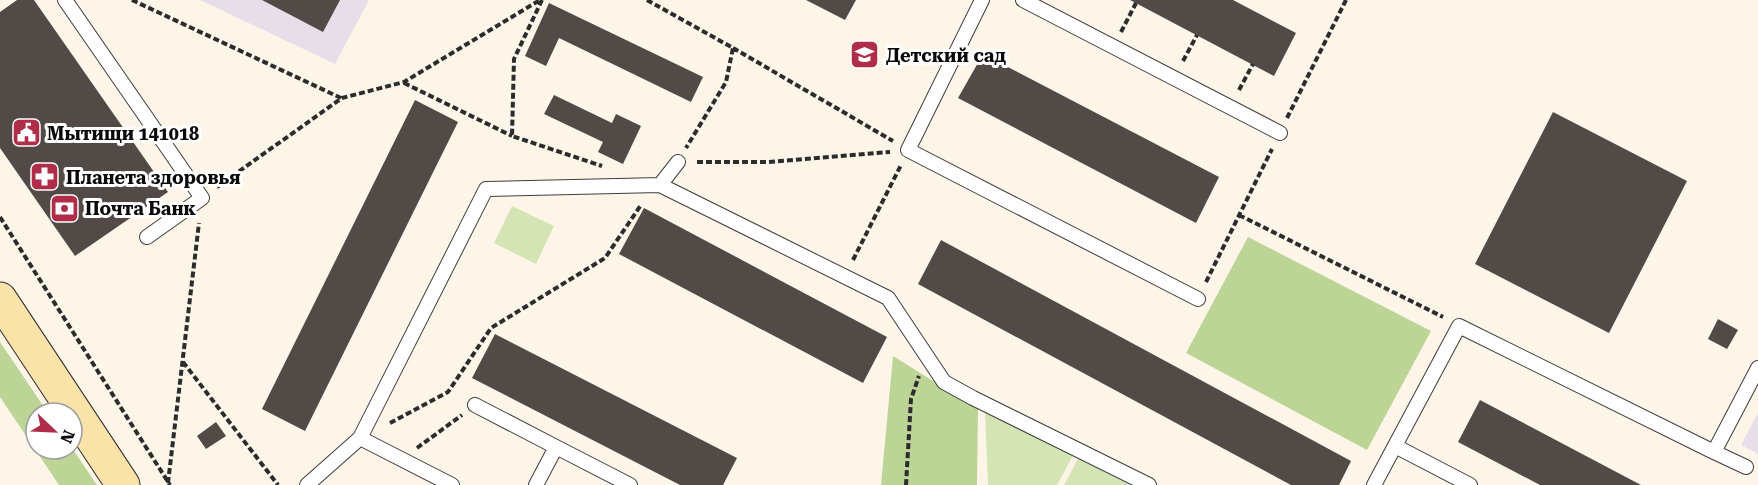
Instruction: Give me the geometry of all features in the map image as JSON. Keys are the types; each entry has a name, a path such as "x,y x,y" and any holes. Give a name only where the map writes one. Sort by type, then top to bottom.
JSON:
{"main road":[{"path":"0,299 123,485"}],"lane":[{"path":"65,0 202,198 147,237"},
{"path":"982,0 908,150 1198,299"},
{"path":"1023,0 1280,133"},
{"path":"660,185 678,162"},
{"path":"307,485 360,438 486,189 660,185 888,298 944,382 972,399 1149,485"},
{"path":"1374,485 1459,326 1746,467"},
{"path":"1714,452 1758,368"},
{"path":"475,405 630,485"},
{"path":"360,438 452,485"},
{"path":"1395,446 1470,485"},
{"path":"536,485 556,447"}],"path":[{"path":"132,0 342,98"},
{"path":"169,484 202,198 342,98 404,82 541,0"},
{"path":"512,136 514,59 541,0"},
{"path":"647,0 908,150"},
{"path":"1113,46 1136,3"},
{"path":"1174,78 1197,35"},
{"path":"678,162 726,82 733,48"},
{"path":"1231,107 1252,64"},
{"path":"404,82 512,136 607,168"},
{"path":"678,162 769,162 908,150"},
{"path":"844,276 908,150"},
{"path":"360,438 448,392 491,328 605,258 638,209 660,185"},
{"path":"1239,215 1459,326"},
{"path":"0,217 169,484"},
{"path":"906,485 911,399 926,356"},
{"path":"183,362 278,485"},
{"path":"402,459 475,405"}],"shaded area":[{"path":"200,0 369,0 335,64"},
{"path":"1758,413 1758,454 1741,445"}],"green space":[{"path":"512,206 554,226 536,264 494,243"},
{"path":"1248,237 1431,331 1367,450 1186,353"},
{"path":"0,342 40,401 24,401 24,433 0,397"},
{"path":"893,356 978,409 977,485 881,485"},
{"path":"985,410 1074,454 1057,485 988,485"},
{"path":"1080,455 1136,485 1064,485"},
{"path":"43,461 81,461 97,485 59,485"}],"building":[{"path":"17,0 34,0 168,192 75,256 0,148 0,12"},
{"path":"262,0 340,0 323,32"},
{"path":"806,0 856,0 845,20"},
{"path":"1130,0 1233,0 1296,33 1274,76"},
{"path":"549,3 703,77 691,102 559,38 546,66 525,56"},
{"path":"983,54 1219,177 1196,223 958,98"},
{"path":"554,95 612,123 616,114 641,126 623,164 598,152 603,142 544,114"},
{"path":"415,100 458,122 305,431 262,409"},
{"path":"1553,112 1687,181 1609,333 1475,264"},
{"path":"644,208 887,337 863,383 619,254"},
{"path":"941,240 1351,461 1339,485 1291,485 918,284"},
{"path":"1718,319 1738,330 1727,349 1708,339"},
{"path":"495,334 737,458 723,485 680,485 472,378"},
{"path":"1480,400 1641,485 1540,485 1458,442"},
{"path":"216,422 226,436 206,449 197,436"}],"place":[{"name":"Детский сад","path":"865,55"},
{"name":"Мытищи 141018","path":"26,133"},
{"name":"Планета здоровья","path":"45,177"},
{"name":"Почта Банк","path":"64,208"}]}
